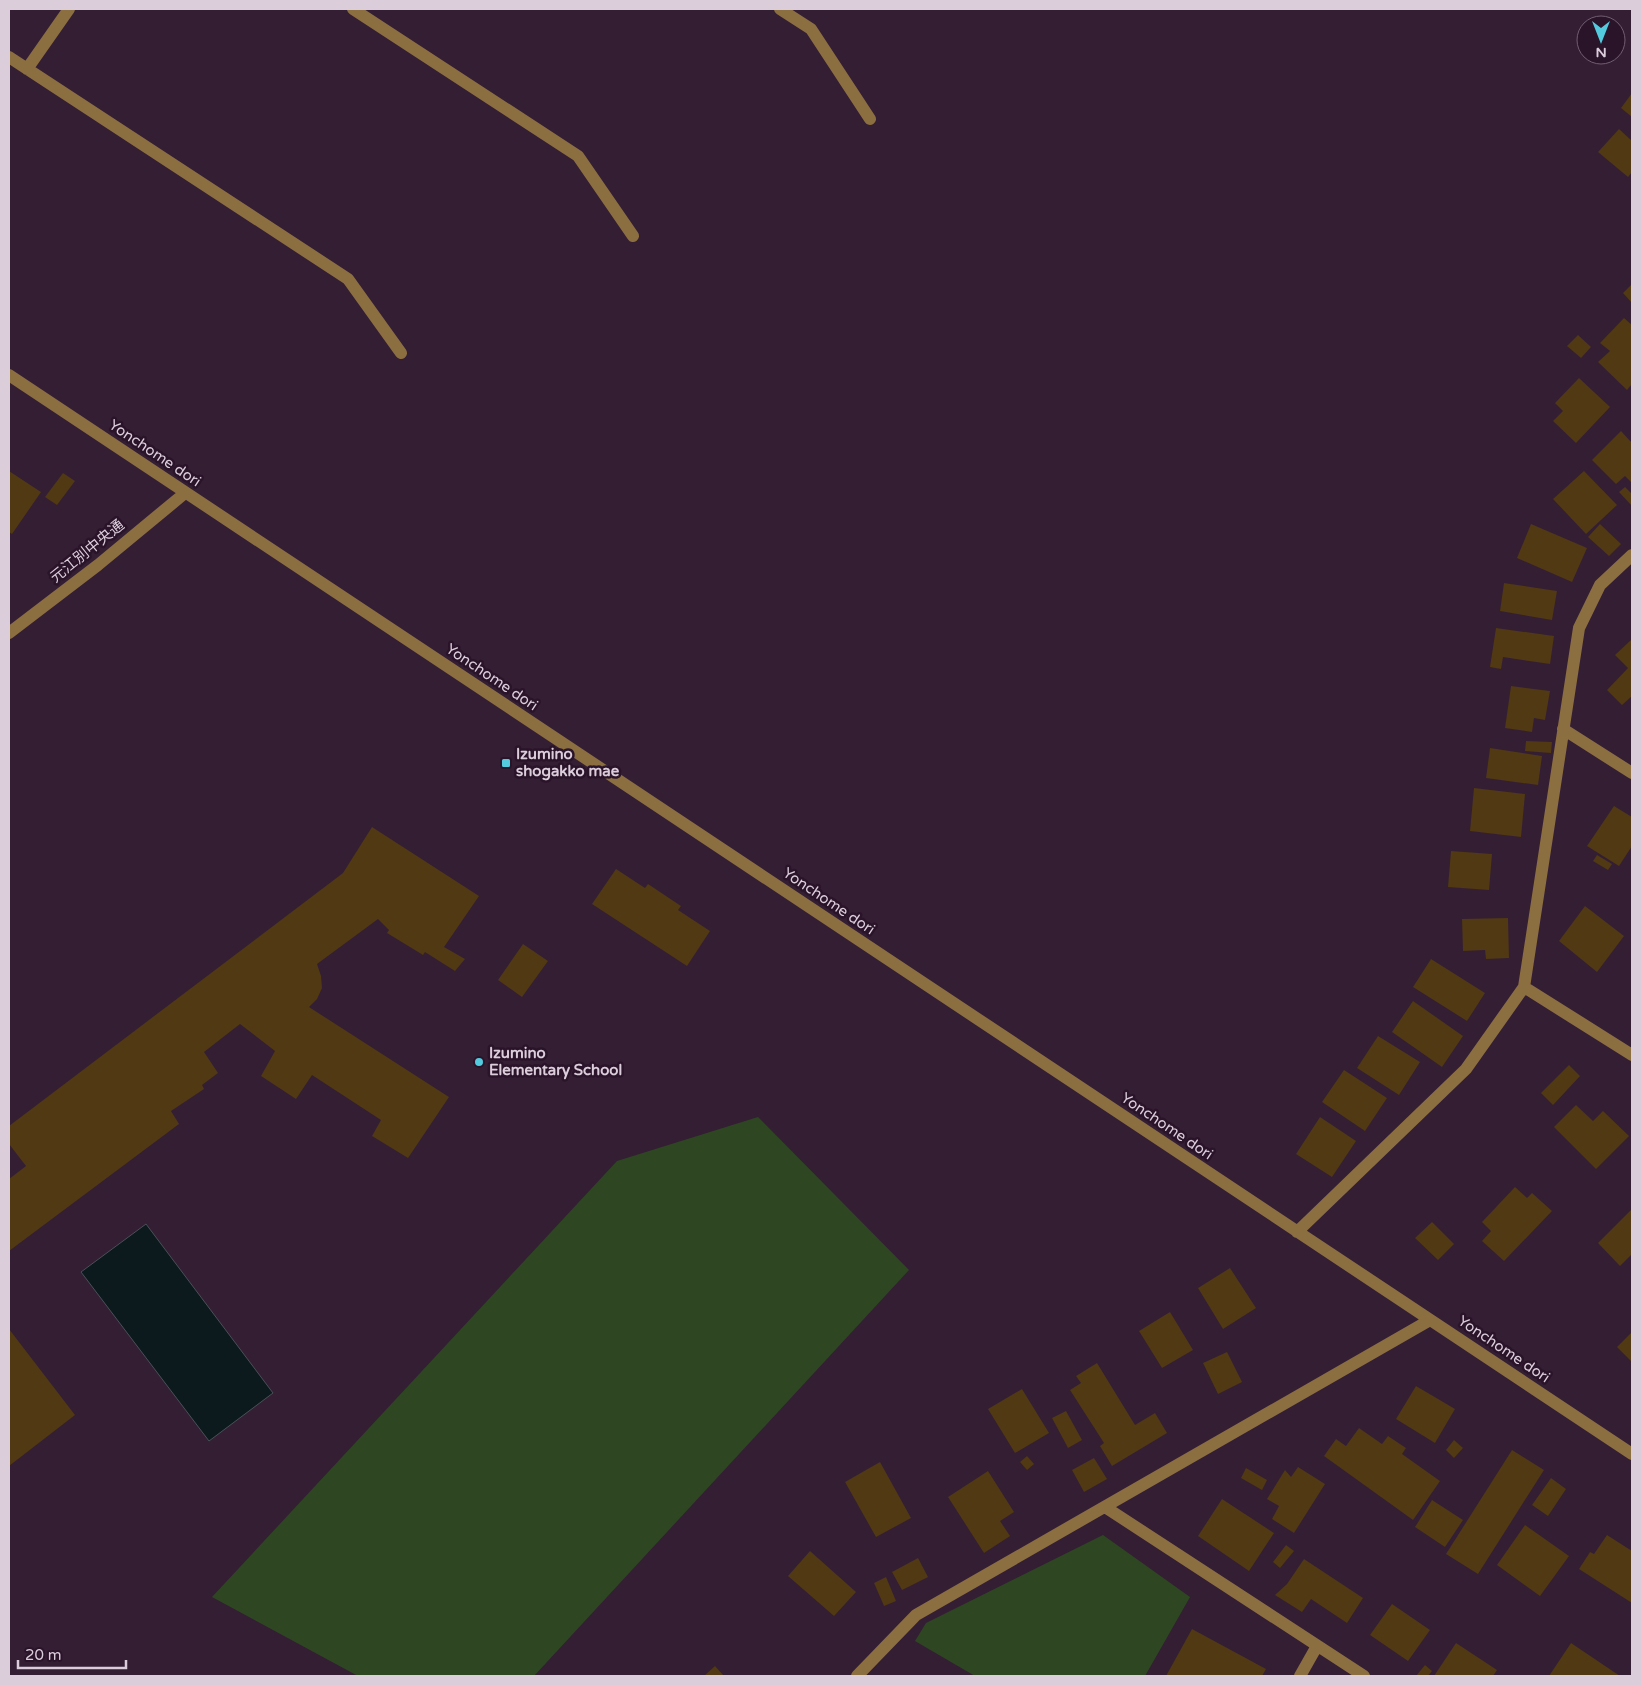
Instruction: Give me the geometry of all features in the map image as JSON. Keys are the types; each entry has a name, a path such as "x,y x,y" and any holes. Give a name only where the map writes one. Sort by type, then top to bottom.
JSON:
{"street":[{"path":"27,69 68,9"},
{"path":"353,9 578,156 633,236"},
{"path":"780,9 811,29 870,119"},
{"path":"9,57 348,279 401,353"},
{"name":"Yonchome dori","path":"9,375 1632,1454"},
{"name":"元江別中央通","path":"9,634 98,565 185,493"},
{"path":"1297,1232 1466,1069 1524,987 1579,628 1600,585 1632,555"},
{"path":"1563,729 1632,774"},
{"path":"1524,987 1632,1055"},
{"path":"857,1676 916,1616 1430,1320"},
{"path":"1104,1507 1364,1676"},
{"path":"1300,1676 1317,1646"}],"green space":[{"path":"758,1117 909,1270 534,1676 358,1676 212,1597 617,1161"},
{"path":"1103,1535 1190,1597 1145,1676 975,1676 915,1641 926,1623"}],"shaded area":[{"path":"146,1224 273,1393 209,1441 81,1272"}],"building":[{"path":"1632,93 1632,117 1621,108"},
{"path":"1619,129 1632,141 1632,172 1628,177 1598,152"},
{"path":"1632,284 1632,303 1623,293"},
{"path":"1624,318 1632,325 1632,384 1627,390 1598,362 1610,351 1600,343"},
{"path":"1578,335 1591,347 1581,358 1567,346"},
{"path":"1579,378 1610,407 1576,443 1553,421 1563,411 1555,403"},
{"path":"1621,431 1632,443 1632,483 1625,476 1616,484 1592,460"},
{"path":"9,471 41,492 12,534 9,532"},
{"path":"1584,471 1617,505 1586,534 1553,499"},
{"path":"63,473 75,481 57,505 45,497"},
{"path":"1625,487 1632,494 1632,506 1619,492"},
{"path":"1531,524 1587,548 1572,582 1517,558"},
{"path":"1600,524 1621,544 1609,556 1588,537"},
{"path":"1504,583 1557,591 1552,620 1500,611"},
{"path":"1496,628 1554,636 1550,664 1503,657 1501,669 1490,667"},
{"path":"1632,639 1632,696 1622,705 1607,690 1628,668 1615,655"},
{"path":"1511,686 1550,691 1545,720 1534,718 1532,732 1505,728"},
{"path":"1526,741 1552,742 1551,753 1525,751"},
{"path":"1490,748 1542,756 1538,785 1486,778"},
{"path":"1474,788 1525,794 1521,837 1470,831"},
{"path":"1614,806 1632,817 1632,846 1619,866 1587,846"},
{"path":"372,827 479,896 444,947 465,959 455,971 425,952 423,955 387,933 389,930 378,919 317,964 322,988 317,999 309,1007 449,1097 408,1158 372,1136 381,1120 312,1075 296,1099 261,1076 275,1051 240,1024 204,1052 218,1073 202,1085 204,1089 171,1111 179,1124 9,1251 9,1179 26,1166 9,1144 9,1126 343,873"},
{"path":"1451,851 1492,854 1489,890 1448,887"},
{"path":"1597,855 1612,864 1608,870 1593,861"},
{"path":"616,869 645,888 648,884 681,906 678,910 710,931 687,966 592,904"},
{"path":"1585,906 1624,936 1597,972 1559,941"},
{"path":"1508,918 1509,958 1486,959 1485,950 1463,951 1462,919"},
{"path":"523,944 548,961 522,997 498,980"},
{"path":"1431,959 1485,993 1467,1021 1413,987"},
{"path":"1413,1001 1463,1036 1442,1067 1392,1032"},
{"path":"1378,1036 1420,1062 1399,1095 1357,1068"},
{"path":"1569,1065 1580,1076 1553,1105 1541,1093"},
{"path":"1344,1070 1387,1098 1365,1131 1322,1102"},
{"path":"1576,1105 1593,1121 1603,1111 1629,1136 1596,1169 1554,1127"},
{"path":"1320,1117 1356,1141 1332,1177 1296,1154"},
{"path":"1515,1187 1527,1198 1532,1193 1552,1211 1504,1261 1482,1241 1491,1231 1482,1222"},
{"path":"1632,1209 1632,1254 1620,1266 1598,1243"},
{"path":"1432,1222 1454,1244 1438,1260 1415,1238"},
{"path":"1230,1268 1256,1308 1223,1329 1198,1288"},
{"path":"1170,1312 1193,1350 1162,1368 1139,1331"},
{"path":"9,1329 75,1415 9,1466"},
{"path":"1632,1332 1632,1362 1617,1347"},
{"path":"1227,1352 1242,1382 1218,1394 1203,1363"},
{"path":"1097,1363 1135,1425 1155,1413 1167,1433 1112,1466 1100,1446 1104,1443 1070,1390 1081,1383 1076,1376"},
{"path":"1416,1386 1455,1409 1435,1443 1396,1419"},
{"path":"1022,1389 1049,1433 1015,1453 988,1409"},
{"path":"1066,1411 1082,1440 1068,1448 1052,1418"},
{"path":"1359,1428 1382,1444 1388,1436 1406,1448 1402,1454 1440,1481 1413,1520 1324,1456 1336,1439 1346,1446"},
{"path":"1454,1440 1463,1448 1454,1458 1446,1450"},
{"path":"1512,1450 1544,1470 1478,1574 1446,1554"},
{"path":"1027,1456 1034,1464 1027,1470 1020,1462"},
{"path":"1094,1458 1107,1479 1084,1492 1072,1470"},
{"path":"880,1462 911,1518 876,1537 845,1482"},
{"path":"1298,1467 1325,1484 1294,1533 1272,1519 1279,1506 1267,1499 1285,1470 1291,1477"},
{"path":"1246,1468 1267,1480 1262,1490 1241,1478"},
{"path":"988,1471 1014,1512 1000,1521 1010,1536 984,1553 948,1497"},
{"path":"1551,1478 1566,1489 1548,1516 1532,1505"},
{"path":"1222,1499 1274,1533 1249,1571 1198,1536"},
{"path":"1432,1500 1463,1520 1445,1547 1415,1527"},
{"path":"1525,1525 1569,1556 1540,1596 1497,1565"},
{"path":"1607,1535 1632,1551 1632,1603 1579,1569 1590,1552 1594,1554"},
{"path":"1286,1545 1294,1551 1280,1568 1273,1562"},
{"path":"810,1551 856,1592 834,1616 788,1576"},
{"path":"918,1558 928,1577 902,1590 892,1572"},
{"path":"1304,1559 1363,1598 1347,1623 1311,1599 1302,1612 1275,1595 1287,1584"},
{"path":"886,1577 896,1601 884,1606 874,1583"},
{"path":"1392,1604 1430,1630 1408,1661 1370,1635"},
{"path":"1192,1629 1266,1669 1262,1676 1166,1676"},
{"path":"1456,1643 1497,1670 1493,1676 1434,1676"},
{"path":"1571,1643 1620,1676 1549,1676"},
{"path":"1425,1665 1432,1671 1428,1676 1416,1676"},
{"path":"715,1666 724,1676 704,1676"}],"place":[{"name":"Izumino shogakko mae","path":"506,763"},
{"name":"Izumino Elementary School","path":"479,1062"}]}
